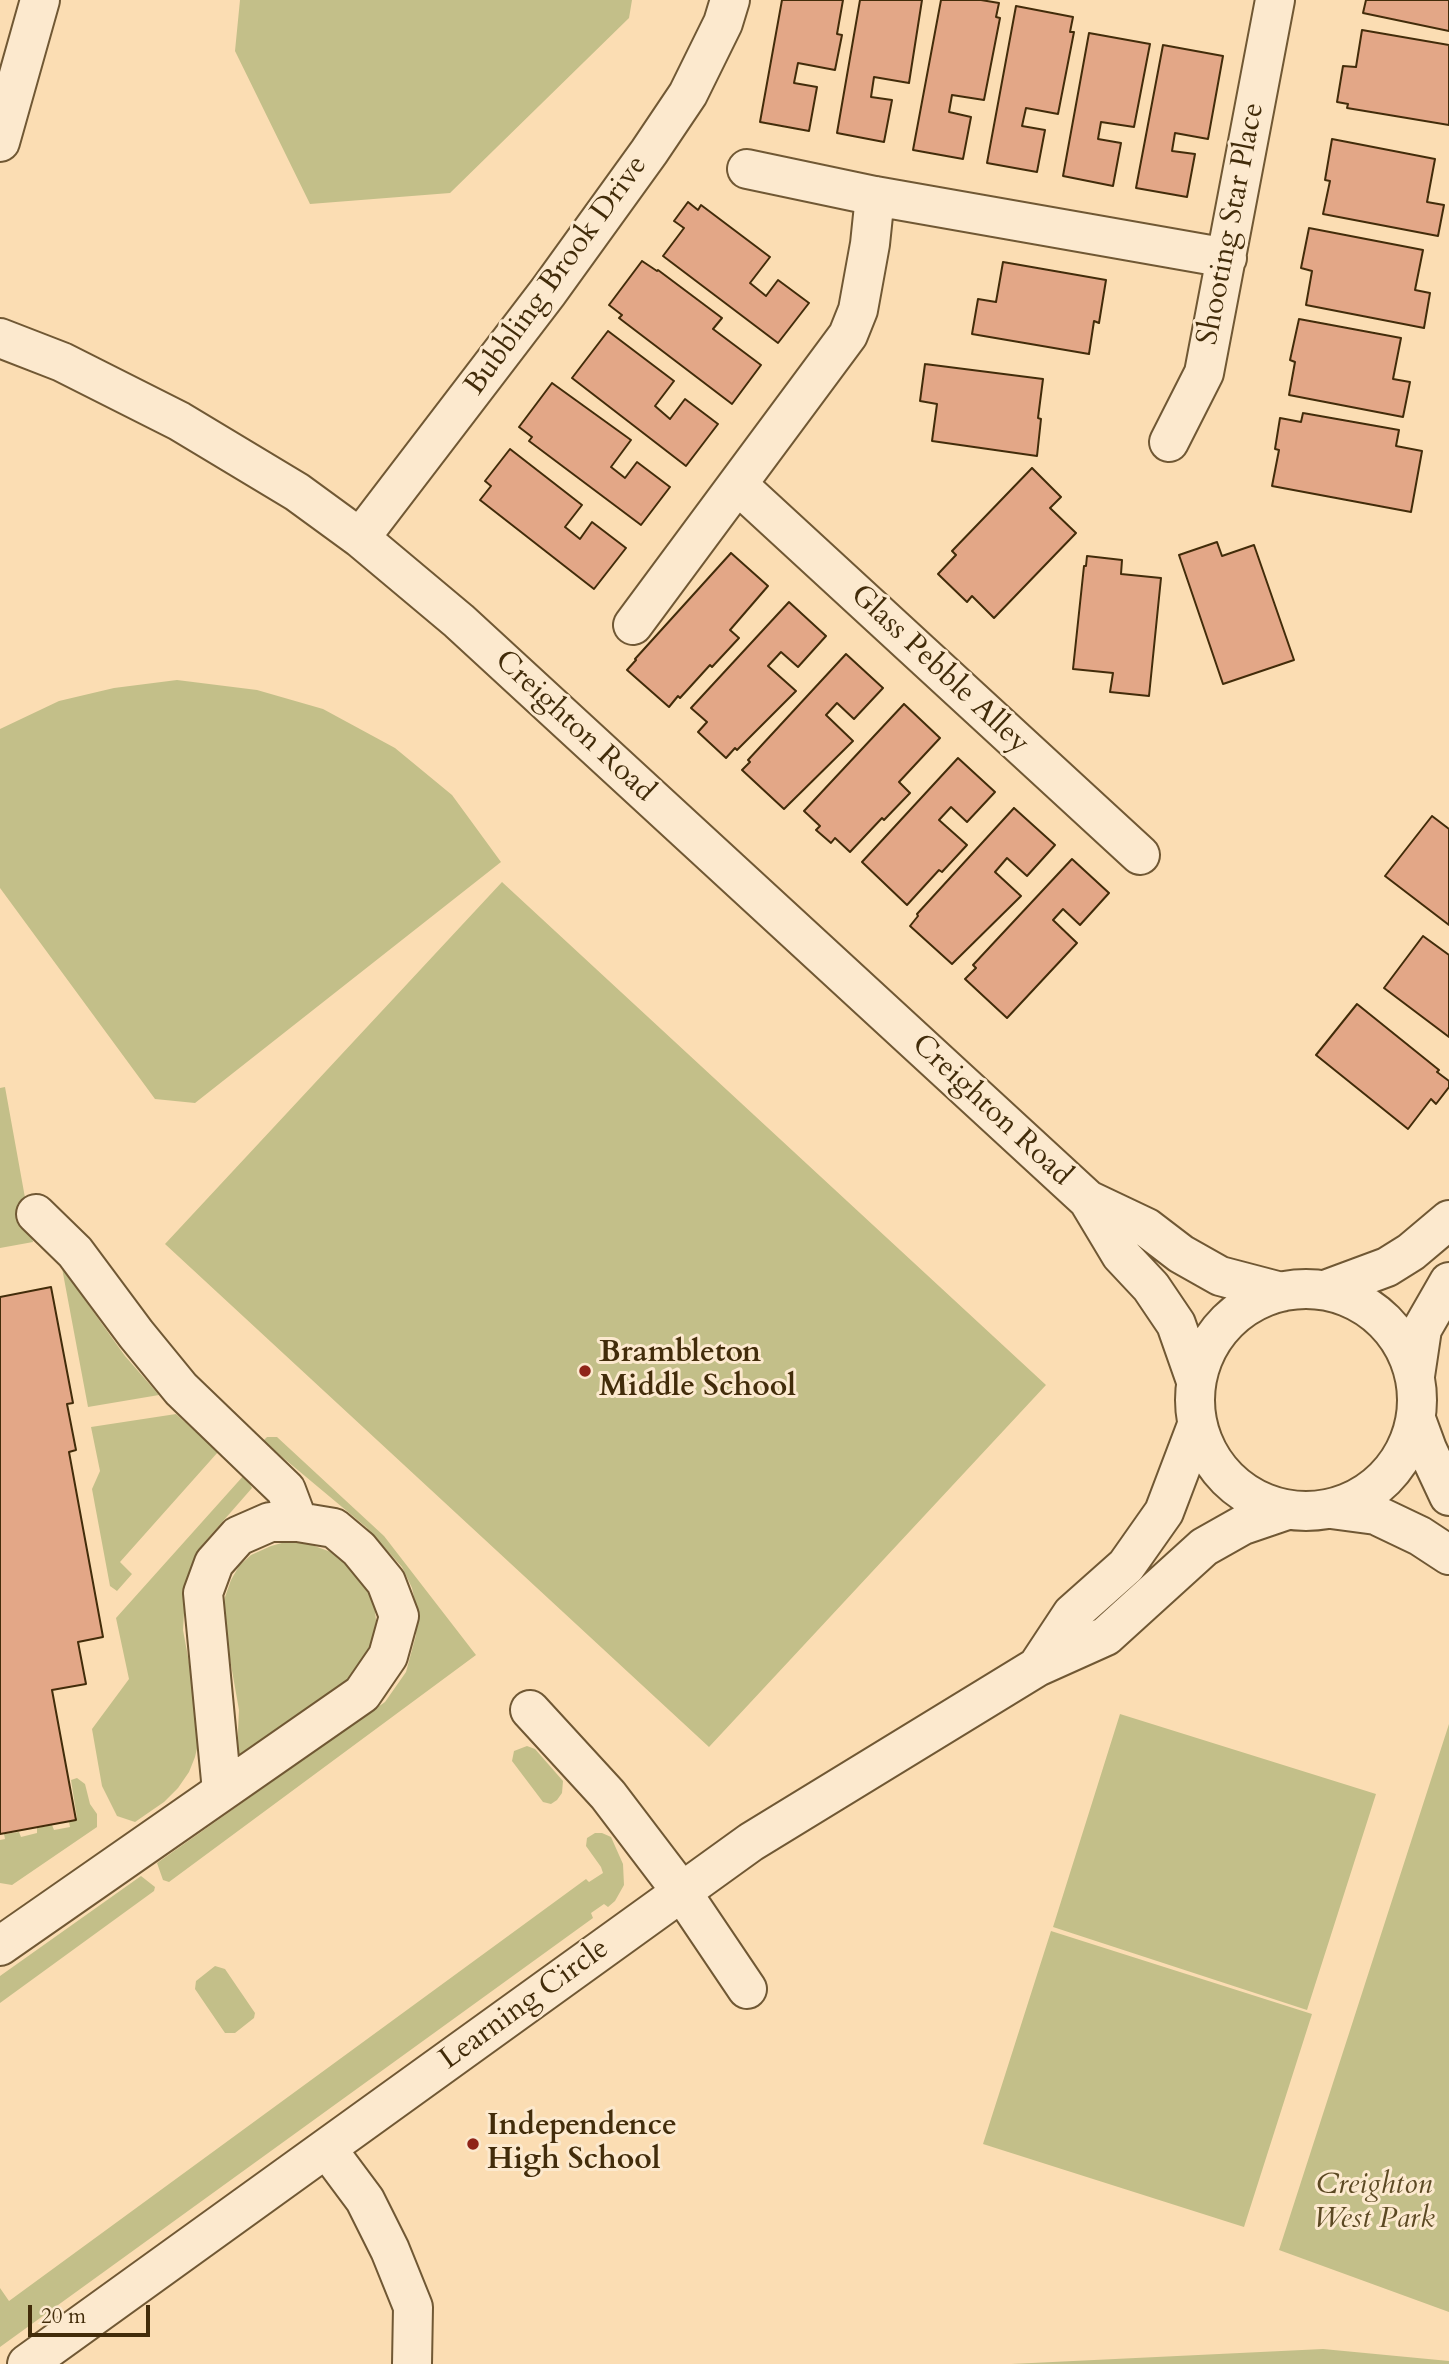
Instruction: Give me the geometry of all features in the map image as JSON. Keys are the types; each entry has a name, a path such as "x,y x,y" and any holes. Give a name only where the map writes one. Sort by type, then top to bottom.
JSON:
{"street":[{"path":"0,142 40,0"},
{"name":"Bubbling Brook Drive","path":"360,538 548,292 649,152 688,93 723,23 730,0"},
{"name":"Shooting Star Place","path":"1169,442 1203,373 1275,0"},
{"path":"747,169 876,196 1227,258"},
{"path":"633,625 848,335 858,310 876,196"},
{"name":"Creighton Road","path":"0,338 62,362 179,421 298,492 360,538 459,621 1088,1200 1121,1255 1151,1287 1176,1324 1196,1381"},
{"name":"Glass Pebble Alley","path":"738,485 1140,855"},
{"name":"Creighton Road","path":"1088,1200 1147,1228 1181,1254 1220,1276 1281,1292"},
{"path":"36,1214 75,1252 181,1389 286,1490 298,1522"},
{"path":"1325,1290 1387,1267 1411,1252 1449,1220"},
{"path":"1415,1376 1422,1329 1449,1282"},
{"name":"Creighton Road","path":"1331,1509 1361,1497 1387,1477 1406,1450 1416,1419 1418,1397 1415,1376 1403,1345 1383,1319 1356,1300 1325,1290 1281,1292 1251,1304 1225,1324 1206,1350 1196,1381 1194,1403 1197,1425 1209,1455 1229,1481 1256,1499 1287,1510 1331,1509 1376,1515 1420,1536 1449,1555"},
{"name":"Creighton Road","path":"1416,1419 1449,1496"},
{"name":"Learning Circle","path":"1037,1667 1072,1614 1126,1566 1164,1512 1197,1425"},
{"name":"Learning Circle","path":"27,2364 751,1842 1037,1667 1106,1636 1204,1547 1243,1525 1287,1510"},
{"path":"0,1946 362,1694 388,1656 399,1616 386,1582 359,1549 334,1528 298,1522 270,1522 238,1536 214,1563 203,1593 222,1791"},
{"path":"530,1710 608,1795 681,1891 747,1989"},
{"path":"327,2149 365,2200 414,2307 412,2364"}],"green space":[{"path":"240,0 632,0 629,18 450,193 310,204 235,51"},
{"path":"177,680 257,690 323,709 395,748 452,795 501,862 195,1103 155,1099 0,888 0,729 59,701 114,688"},
{"path":"502,882 1046,1385 709,1747 165,1244"},
{"path":"5,1087 33,1242 0,1248 0,1088"},
{"path":"62,1268 125,1356 159,1395 88,1407"},
{"path":"176,1414 218,1452 120,1562 132,1574 117,1591 110,1586 92,1489 100,1471 91,1427"},
{"path":"267,1437 277,1437 384,1536 476,1655 169,1882 163,1880 157,1863 385,1702 406,1672 416,1635 417,1610 412,1588 402,1567 366,1527 263,1441"},
{"path":"245,1474 252,1488 203,1544 186,1581 183,1630 193,1684 199,1740 195,1757 178,1788 164,1802 135,1822 117,1816 102,1786 92,1729 129,1679 116,1618"},
{"path":"289,1541 309,1544 331,1552 351,1568 373,1595 376,1638 370,1655 353,1679 243,1756 237,1752 239,1710 222,1614 225,1597 239,1566 251,1555"},
{"path":"1120,1714 1376,1794 1307,2010 1053,1927"},
{"name":"Creighton West Park","path":"1449,1724 1449,2312 1279,2250"},
{"path":"527,1746 535,1749 563,1781 562,1793 551,1804 543,1802 512,1761 514,1751"},
{"path":"77,1778 85,1784 90,1804 97,1814 97,1827 12,1885 0,1883 0,1840 5,1839 4,1834 19,1832 21,1837 37,1833 37,1828 52,1825 54,1830 70,1827 69,1822 77,1818 71,1780"},
{"path":"595,1833 611,1837 623,1864 624,1885 615,1901 608,1907 604,1904 591,1913 593,1918 0,2347 0,2288 9,2301 586,1879 589,1882 603,1873 586,1846 587,1838"},
{"path":"141,1876 155,1887 154,1891 0,2003 0,1976"},
{"path":"1051,1931 1312,2014 1244,2227 983,2144"},
{"path":"215,1966 225,1969 255,2013 254,2018 235,2033 225,2033 195,1989 196,1981"},
{"path":"1323,2349 1449,2361 1449,2364 1011,2364"}],"building":[{"path":"782,0 843,0 837,34 842,35 835,70 798,63 794,83 817,87 809,131 760,122"},
{"path":"860,0 922,0 909,83 874,77 871,97 892,100 884,142 837,133"},
{"path":"941,0 999,3 996,17 1000,18 984,100 952,95 949,112 971,117 963,159 913,150"},
{"path":"1366,0 1449,0 1449,31 1363,13"},
{"path":"1016,6 1073,17 1070,32 1074,32 1058,114 1026,108 1022,126 1045,130 1037,172 987,163"},
{"path":"1362,30 1449,45 1449,125 1347,108 1348,104 1337,102 1343,66 1356,67"},
{"path":"1089,33 1150,44 1134,127 1101,122 1098,139 1121,143 1113,186 1063,176"},
{"path":"1163,45 1223,56 1208,139 1175,133 1172,151 1195,154 1187,197 1136,188"},
{"path":"1332,139 1435,159 1427,202 1444,205 1438,236 1323,214 1330,181 1325,180"},
{"path":"688,202 698,210 701,205 770,257 750,283 766,296 778,280 809,303 778,343 663,256 684,228 674,221"},
{"path":"1309,228 1423,250 1415,290 1430,293 1424,328 1306,305 1312,271 1301,268"},
{"path":"642,261 722,318 713,329 761,365 732,404 619,318 622,315 609,305"},
{"path":"1003,262 1106,280 1099,323 1094,321 1089,354 972,334 978,299 996,302"},
{"path":"1299,319 1401,338 1393,379 1410,382 1403,417 1289,395 1295,362 1290,360"},
{"path":"608,331 674,381 655,406 670,419 685,399 718,424 686,466 572,378"},
{"path":"925,364 1043,379 1037,456 932,441 937,404 920,401"},
{"path":"552,383 631,440 611,467 625,478 637,462 670,487 641,525 529,441 532,437 519,427"},
{"path":"1303,413 1399,430 1396,446 1422,451 1411,512 1272,486 1279,450 1275,449 1280,418 1301,422"},
{"path":"510,449 582,505 565,527 580,539 592,522 626,548 594,589 480,500 491,486 485,481"},
{"path":"1032,468 1061,497 1050,508 1076,533 994,618 972,596 967,602 938,574 956,555 952,551"},
{"path":"1217,542 1222,556 1254,545 1294,660 1223,684 1179,555"},
{"path":"731,553 768,586 730,630 739,638 669,707 627,670"},
{"path":"1087,556 1122,560 1121,574 1161,578 1149,696 1110,692 1113,673 1073,669"},
{"path":"789,602 826,636 798,667 781,652 768,666 796,691 726,758 698,732 707,722 691,708"},
{"path":"846,654 883,688 854,719 837,703 826,715 853,741 784,809 742,770 750,762 748,760"},
{"path":"904,704 940,738 899,782 910,793 850,852 835,838 831,843 816,830 820,826 804,811"},
{"path":"958,758 995,792 967,822 951,807 939,820 967,845 942,872 939,870 907,905 862,862"},
{"path":"1014,808 1055,845 1027,876 1007,858 995,872 1021,896 952,964 910,926 917,914"},
{"path":"1432,816 1449,829 1449,925 1385,876"},
{"path":"1072,859 1109,893 1080,925 1063,909 1053,920 1077,943 1007,1018 965,979 976,968 973,965"},
{"path":"1423,936 1449,955 1449,1037 1384,988"},
{"path":"1357,1004 1449,1081 1449,1087 1436,1104 1431,1099 1408,1129 1316,1055"},
{"path":"51,1287 73,1403 67,1404 76,1450 69,1452 103,1637 78,1642 86,1684 52,1690 76,1820 0,1834 0,1297"}],"place":[{"name":"Brambleton Middle School","path":"585,1371"},
{"name":"Independence High School","path":"473,2144"}]}
